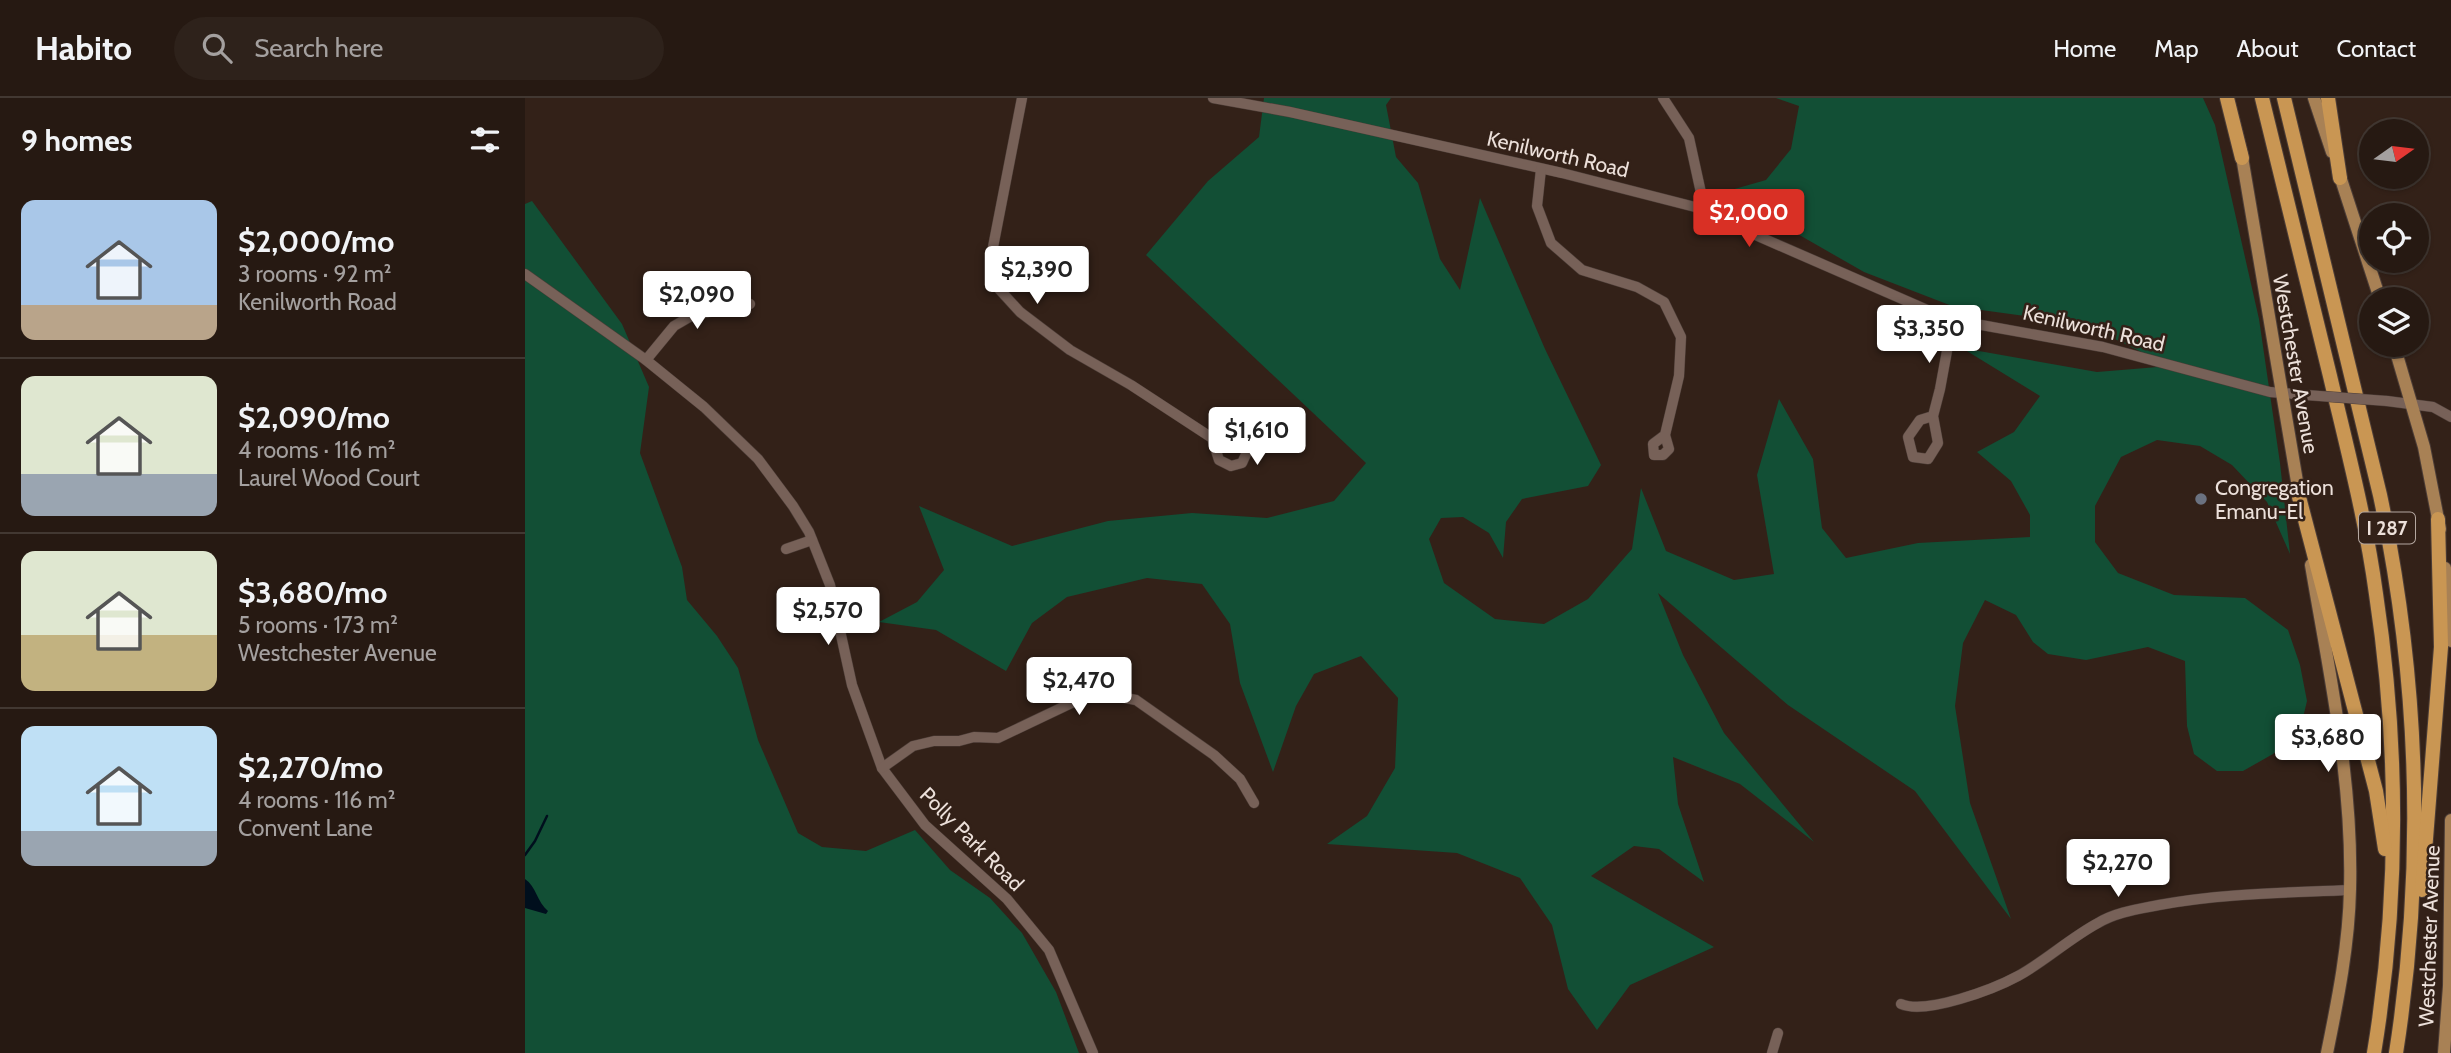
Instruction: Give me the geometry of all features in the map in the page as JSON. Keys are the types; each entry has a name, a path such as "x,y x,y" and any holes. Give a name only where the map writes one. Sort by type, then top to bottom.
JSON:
{"highway":[{"path":"2227,98 2242,158"},
{"name":"I 287","path":"2262,98 2354,478 2374,580 2386,668 2393,765 2393,861 2388,936 2374,1053"},
{"name":"I 287","path":"2284,98 2375,474 2399,598 2410,701 2414,872 2407,967 2396,1053"},
{"path":"2329,98 2329,117 2340,178"},
{"path":"2299,497 2378,803 2384,844 2388,936"},
{"path":"2407,967 2422,891 2439,678 2441,626 2438,519"}],"main road":[{"name":"Westchester Avenue","path":"2232,98 2343,763 2349,822 2350,890 2345,956 2327,1053"},
{"path":"2314,98 2376,287"},
{"path":"2398,357 2413,404 2433,491 2451,641"},
{"name":"Westchester Avenue","path":"2444,1053 2450,980 2451,820"}],"street":[{"path":"1023,98 992,259 999,289 1042,331 1131,384 1212,438"},
{"name":"Kenilworth Road","path":"1213,98 1290,112 1541,169 1705,211 1948,319 2103,347 2281,393 2413,404 2433,407 2451,417"},
{"path":"1663,98 1689,138 1705,211"},
{"path":"1541,169 1537,206 1551,243 1582,270 1637,287 1664,302 1681,337 1679,376 1665,435"},
{"name":"Polly Park Road","path":"525,274 646,360 704,407 758,459 793,506 812,540 829,585 852,685 882,768 925,825 1007,899 1049,950 1093,1053"},
{"path":"646,360 674,326 693,315 750,304"},
{"path":"1933,416 1949,340 1948,319"},
{"path":"786,549 812,540"},
{"path":"882,768 913,746 974,737 997,738 1082,698 1104,694 1136,700 1215,755 1240,779 1254,803"},
{"path":"1901,1004 1917,1007 1939,1003 1971,995 2019,976 2098,923 2131,911 2190,899 2350,890"},
{"path":"1772,1053 1778,1033"}],"green space":[{"path":"1264,98 1391,98 1386,105 1396,157 1418,183 1440,259 1460,290 1480,198 1545,349 1601,465 1588,486 1522,499 1506,522 1503,558 1489,533 1463,517 1441,518 1429,539 1444,583 1495,619 1544,624 1588,599 1632,549 1641,488 1666,551 1734,580 1774,574 1757,475 1779,399 1813,459 1822,528 1846,558 1918,543 2030,537 2030,515 2011,481 1977,452 2014,432 2040,396 1962,348 2097,372 2170,366 2084,324 1952,306 1864,272 1724,192 1766,180 1791,149 1799,106 1776,98 2203,98 2215,125 2259,319 2290,554 2267,502 2232,465 2200,446 2157,440 2121,457 2095,506 2095,542 2118,573 2174,595 2245,598 2288,630 2300,665 2307,701 2301,726 2273,754 2243,771 2217,771 2194,754 2187,726 2185,661 2148,647 2086,660 2048,654 2033,642 2016,615 1985,600 1963,643 1955,706 1970,803 2011,919 1915,791 1788,705 1658,593 1683,655 1724,733 1814,842 1740,784 1673,757 1678,804 1704,882 1659,849 1634,846 1591,876 1714,947 1630,985 1597,1030 1568,989 1552,925 1520,878 1457,853 1327,844 1367,816 1395,768 1398,698 1361,656 1314,674 1296,706 1273,772 1240,683 1230,624 1202,584 1147,578 1067,597 1032,623 1006,671 936,630 879,622 917,602 944,570 919,506 1012,546 1108,521 1192,513 1267,518 1334,501 1366,463 1146,255 1208,181 1259,137"},
{"path":"532,201 622,324 649,387 640,453 682,567 687,600 717,636 738,668 758,740 798,833 822,847 866,851 915,830 950,870 990,898 1022,933 1056,992 1079,1053 525,1053 525,204"}],"water":[{"path":"525,879 548,911 546,914 525,908"}],"waterway":[{"path":"525,855 547,816"}],"place":[{"name":"Congregation Emanu-El","path":"2201,499"}]}
